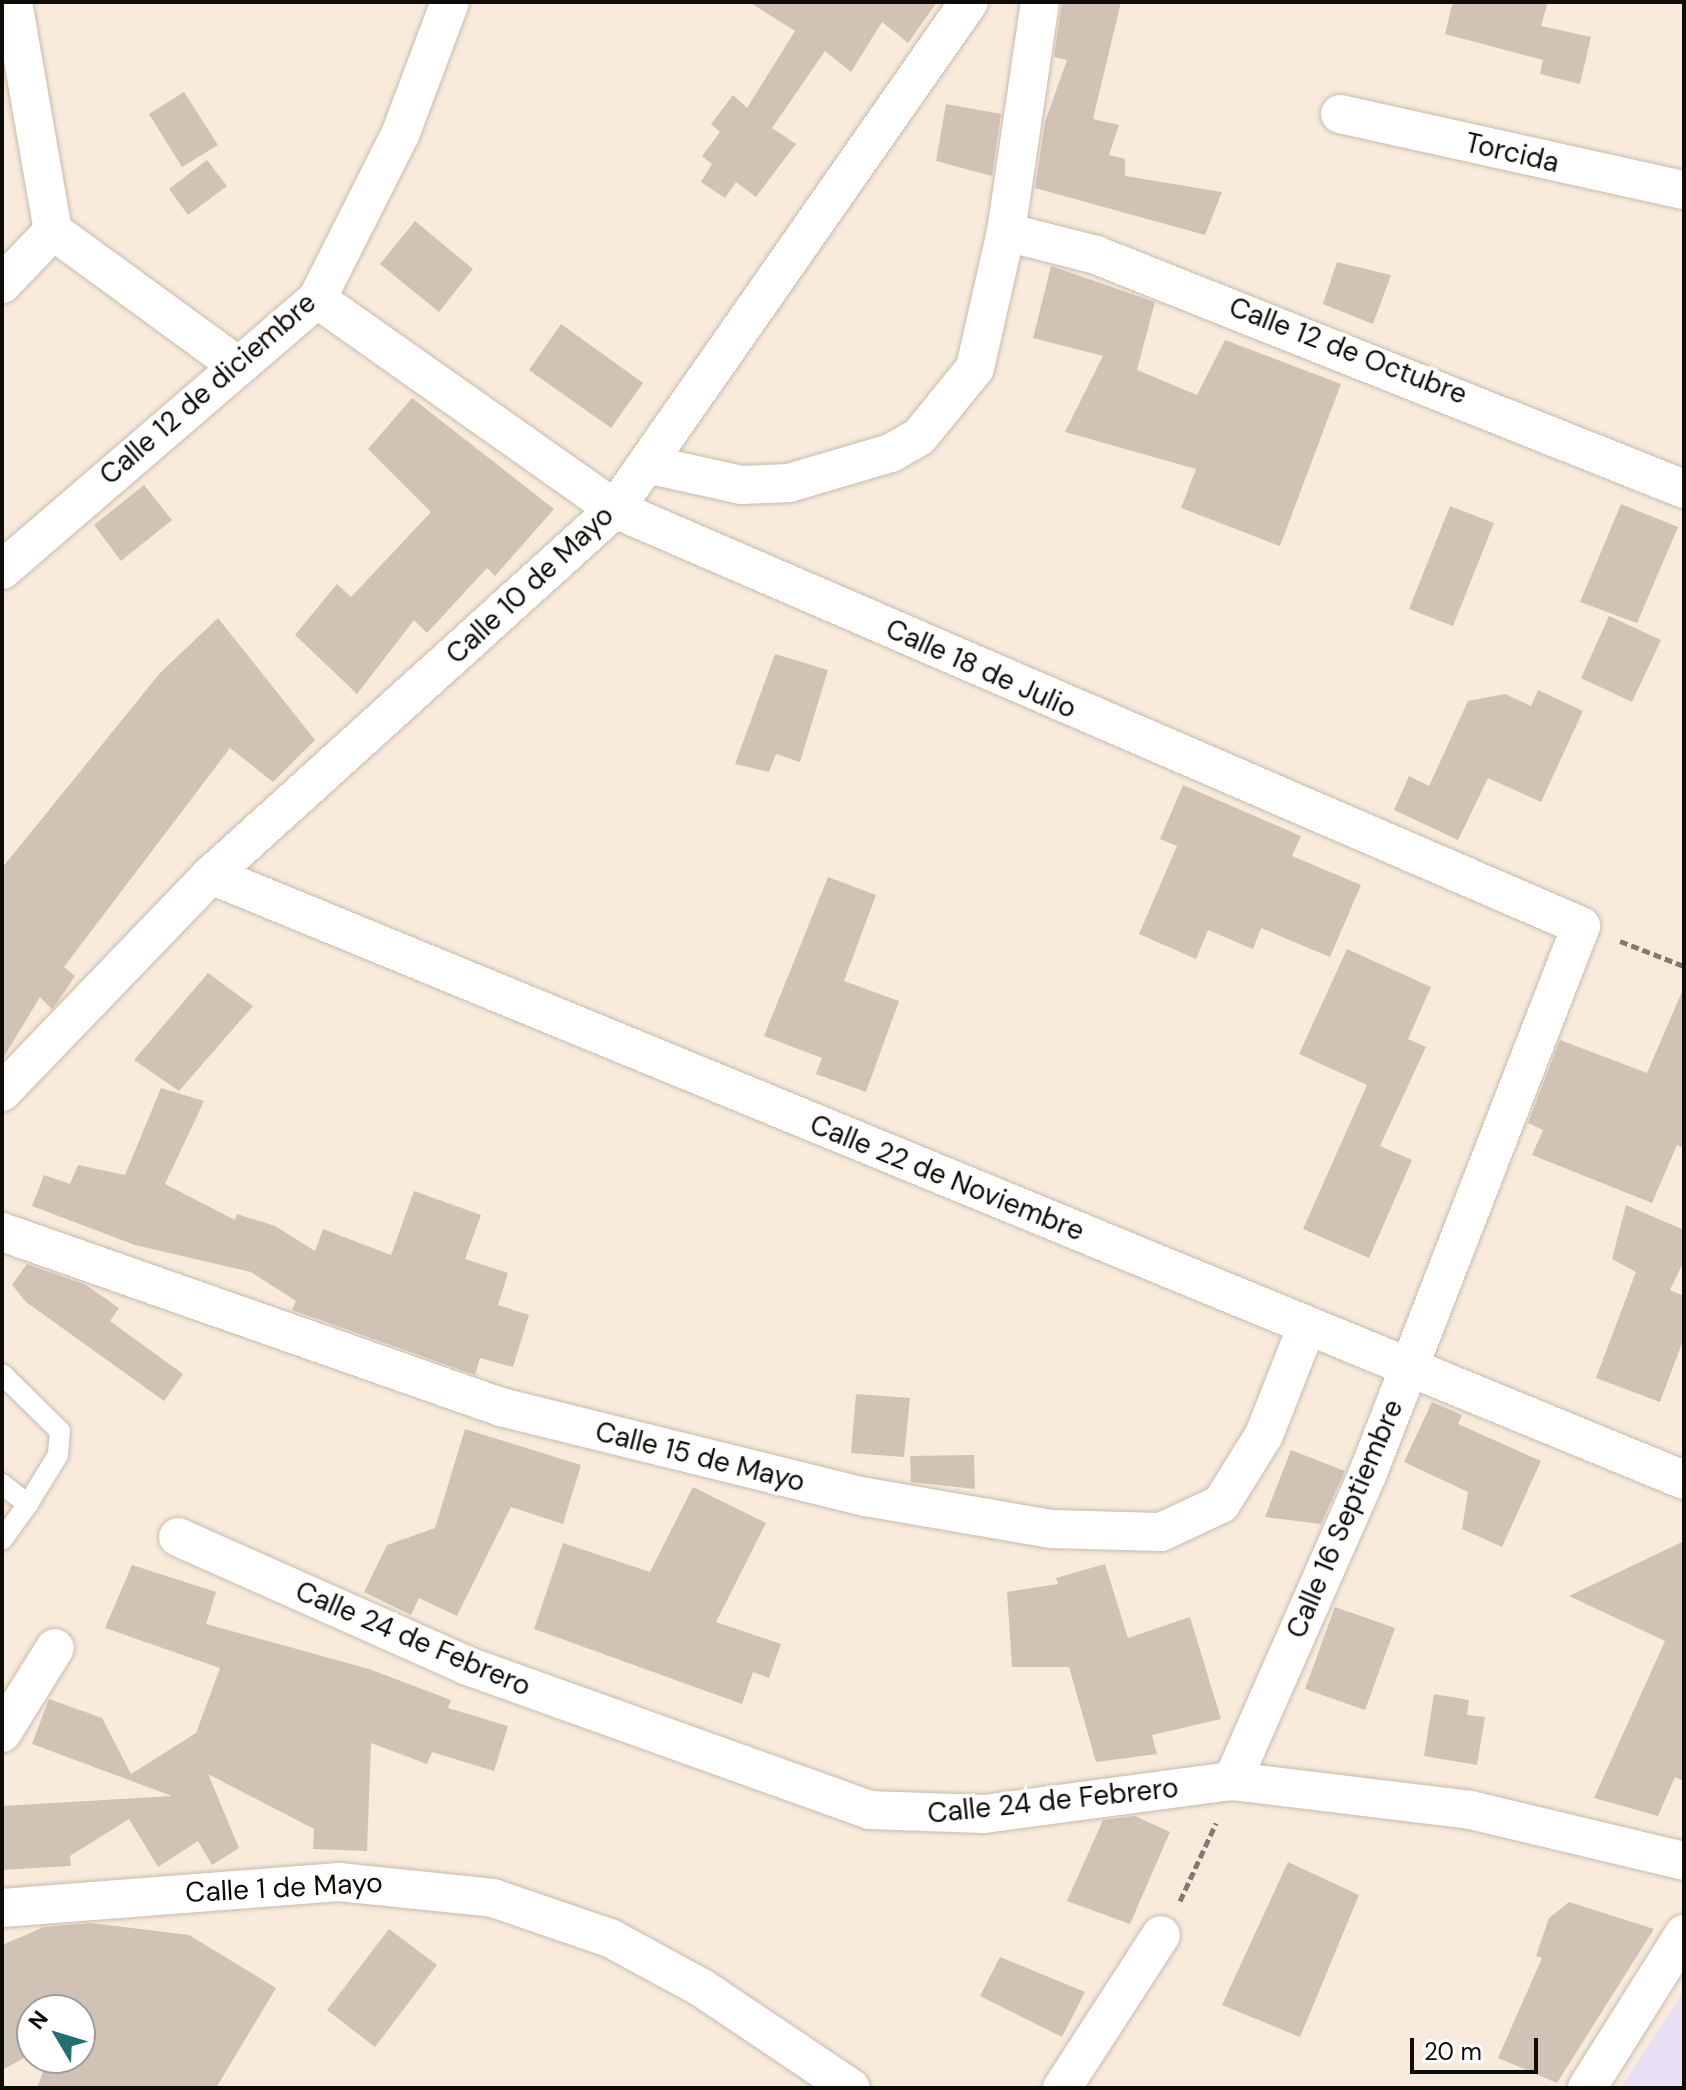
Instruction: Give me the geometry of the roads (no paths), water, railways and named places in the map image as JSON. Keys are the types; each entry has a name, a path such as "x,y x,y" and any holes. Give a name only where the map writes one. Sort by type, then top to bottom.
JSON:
{"street":[{"path":"13,2 53,231 238,366"},
{"name":"Calle 12 de diciembre","path":"2,570 317,299 400,135 450,2"},
{"name":"Calle 10 de Mayo","path":"2,1092 211,875 615,509 651,465 969,2"},
{"path":"651,465 741,485 789,483 891,453 919,437 975,368 1006,232 1040,2"},
{"name":"Torcida","path":"1340,114 1684,190"},
{"path":"2,284 53,231"},
{"name":"Calle 12 de Octubre","path":"1006,232 1096,255 1684,489"},
{"name":"Calle 18 de Julio","path":"317,299 615,509 1581,926"},
{"name":"Calle 22 de Noviembre","path":"211,875 1684,1480"},
{"name":"Calle 16 Septiembre","path":"1232,1781 1409,1367 1581,926"},
{"name":"Calle 15 de Mayo","path":"2,1232 501,1407 866,1497 1052,1529 1161,1532 1221,1504 1264,1435 1307,1326"},
{"name":"Calle 24 de Febrero","path":"178,1537 465,1665 869,1810 984,1814 1232,1781 1470,1810 1684,1861"},
{"path":"2,1733 55,1648"},
{"name":"Calle 1 de Mayo","path":"2,1908 339,1882 493,1898 610,1938 702,1988 851,2088"},
{"path":"1587,2088 1684,1934"},
{"path":"1062,2088 1161,1935"}],"lane":[{"path":"2,1374 60,1431 58,1455 2,1540"},
{"path":"2,1484 28,1504"}]}
